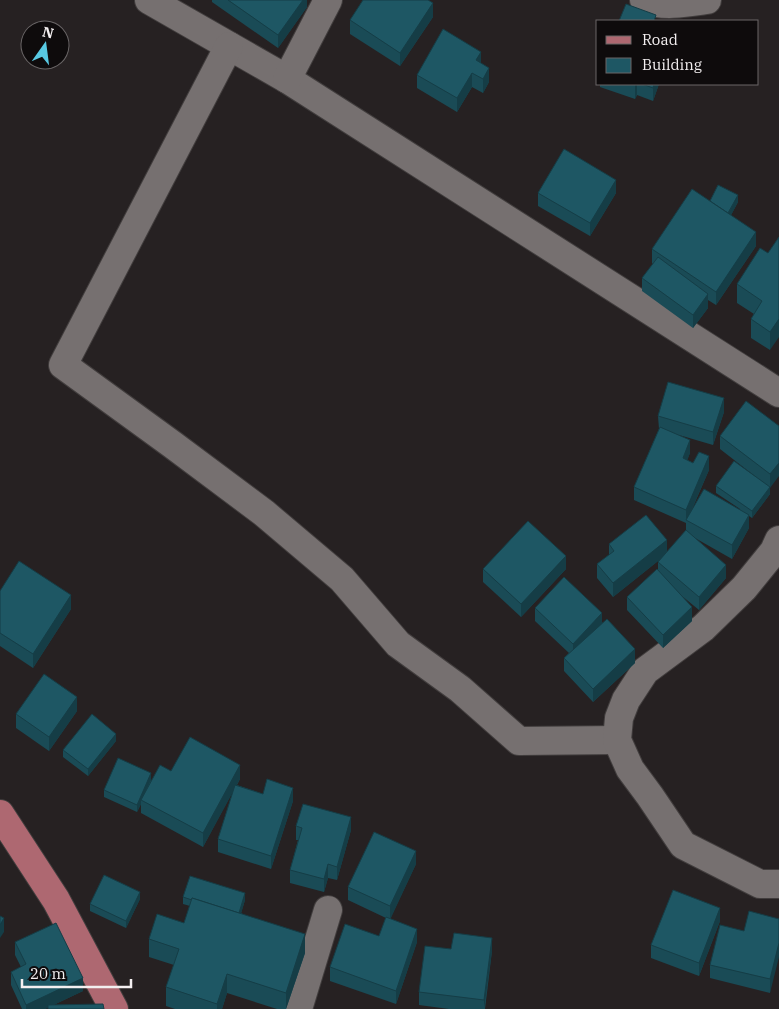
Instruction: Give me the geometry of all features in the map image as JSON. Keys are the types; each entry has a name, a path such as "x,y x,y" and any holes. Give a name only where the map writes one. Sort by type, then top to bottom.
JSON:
{"main road":[{"path":"0,814 56,900 114,1009"}],"street":[{"path":"149,0 287,79 779,393"},
{"path":"287,79 328,0"},
{"path":"644,0 677,4 706,0"},
{"path":"229,46 63,365 264,513 342,579 398,644 460,689 519,741 617,740"},
{"path":"779,540 774,551 744,588 703,628 645,671 626,700 619,718 617,740 630,770 683,845 760,884 779,884"},
{"path":"298,1009 328,910"}],"building":[{"path":"228,0 303,0 278,35"},
{"path":"363,0 428,0 433,3 400,53 350,20"},
{"path":"626,4 656,15 654,20 619,20"},
{"path":"443,29 481,52 476,60 489,68 483,79 472,73 457,98 417,75"},
{"path":"564,149 616,180 590,223 538,193"},
{"path":"718,185 738,195 728,213 710,201"},
{"path":"692,189 756,232 716,292 652,249"},
{"path":"779,237 779,319 770,332 751,319 762,301 737,284 760,248 768,253"},
{"path":"658,257 708,294 693,315 642,278"},
{"path":"668,382 724,398 713,432 658,416"},
{"path":"746,401 779,426 779,463 770,474 720,436"},
{"path":"660,427 690,440 683,458 693,463 699,452 709,456 686,510 634,487"},
{"path":"734,461 770,487 752,511 716,486"},
{"path":"704,489 749,515 732,545 686,520"},
{"path":"646,515 667,540 613,583 597,564 614,551 609,544"},
{"path":"528,521 566,556 521,604 483,569"},
{"path":"686,530 726,565 699,597 658,562"},
{"path":"19,561 71,595 33,654 0,633 0,591"},
{"path":"657,569 692,607 663,635 627,597"},
{"path":"564,577 602,613 573,644 535,608"},
{"path":"607,619 635,649 593,689 564,658"},
{"path":"44,674 77,697 49,737 16,714"},
{"path":"92,714 116,734 88,769 63,750"},
{"path":"190,737 240,765 203,833 141,800 160,765 171,771"},
{"path":"118,758 151,773 137,805 104,790"},
{"path":"267,779 293,788 271,856 218,839 235,785 263,794"},
{"path":"303,804 351,817 337,867 328,864 324,879 290,870 302,828 296,826"},
{"path":"374,832 416,851 390,906 348,887"},
{"path":"104,875 140,892 126,921 90,904"},
{"path":"190,876 245,893 239,913 192,898 192,900 183,897"},
{"path":"673,890 720,908 699,963 651,945"},
{"path":"192,898 305,934 286,993 227,974 217,1004 166,987 179,949 149,939 157,914 184,923"},
{"path":"749,911 779,919 779,943 770,979 710,965 720,925 744,931"},
{"path":"0,916 4,918 0,925"},
{"path":"386,917 417,929 396,991 330,967 345,924 379,936"},
{"path":"56,923 83,978 26,1005 11,972 26,964 15,942"},
{"path":"454,933 492,938 484,1000 419,992 425,946 451,949"},
{"path":"103,1004 104,1009 48,1009 48,1005"}]}
